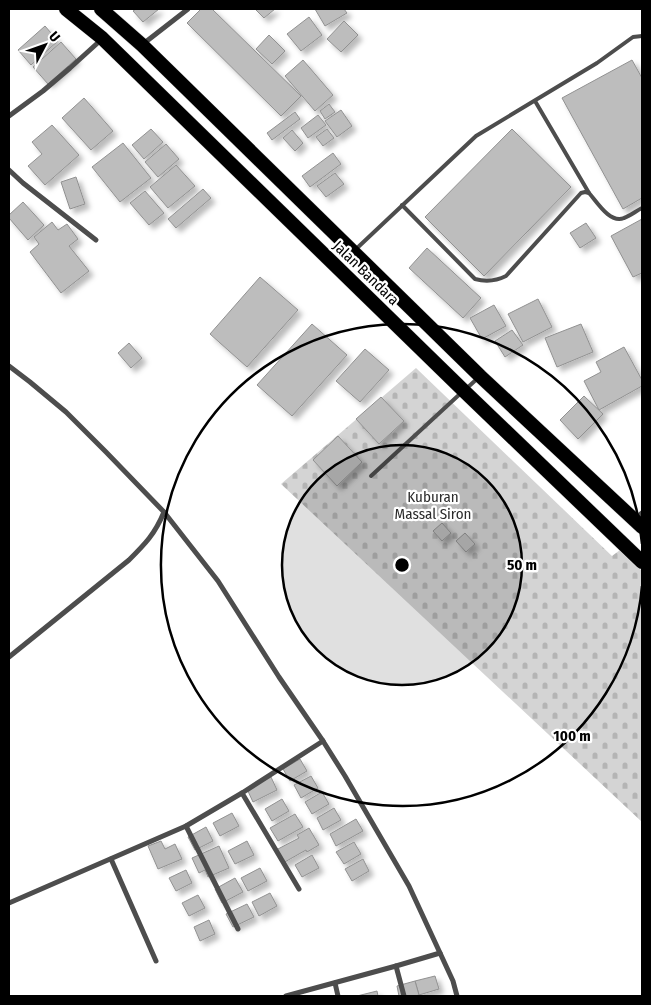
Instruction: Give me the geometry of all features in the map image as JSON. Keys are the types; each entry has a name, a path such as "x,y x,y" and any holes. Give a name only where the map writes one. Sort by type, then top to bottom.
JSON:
{"highway":[{"name":"Jalan Bandara","path":"66,9 102,38 642,562"},
{"name":"Jalan Bandara","path":"101,9 142,44 480,376 640,520"}],"street":[{"path":"142,44 188,9"},
{"path":"9,116 43,91 102,38"},
{"path":"9,170 22,184 96,240"},
{"path":"9,366 66,412 164,512 218,580 279,677 345,776 410,886 453,981 457,996"},
{"path":"9,657 129,560 150,538 158,527 164,512"},
{"path":"9,903 186,826 323,742"},
{"path":"242,793 299,889"},
{"path":"186,826 238,929"},
{"path":"111,859 156,961"},
{"path":"286,996 440,953"},
{"path":"396,966 404,996"},
{"path":"335,983 338,996"}],"lane":[{"path":"353,252 476,136 597,63 633,37 642,36"},
{"path":"535,100 589,193 608,215 622,219 642,208"},
{"path":"402,205 475,279 484,281 500,279 506,276 581,193 589,193"},
{"path":"372,476 480,376"}],"green space":[{"name":"Kuburan Massal Siron","path":"416,368 612,556 620,550 642,571 642,822 281,484"}],"building":[{"path":"136,9 159,9 143,22 133,11"},
{"path":"201,9 212,9 301,96 281,116 187,23"},
{"path":"255,9 275,9 264,18"},
{"path":"315,9 344,9 347,13 325,26"},
{"path":"309,17 322,35 301,51 287,34"},
{"path":"344,21 358,35 341,52 327,39"},
{"path":"45,26 58,41 31,65 18,50"},
{"path":"269,35 285,51 272,64 256,49"},
{"path":"61,42 76,59 48,84 33,67"},
{"path":"303,60 333,95 315,111 285,76"},
{"path":"632,60 642,78 642,198 623,209 562,98"},
{"path":"84,98 113,131 91,150 62,118"},
{"path":"329,104 335,112 325,119 320,111"},
{"path":"341,110 352,126 337,137 325,121"},
{"path":"295,112 300,119 272,140 267,133"},
{"path":"318,115 326,125 308,138 301,128"},
{"path":"52,125 79,155 45,185 28,166 42,154 32,142"},
{"path":"151,129 163,142 144,159 132,145"},
{"path":"327,129 334,138 323,146 316,137"},
{"path":"512,129 571,187 484,276 425,217"},
{"path":"292,130 303,143 295,151 283,138"},
{"path":"123,143 151,178 120,202 92,167"},
{"path":"166,144 179,159 158,177 145,162"},
{"path":"333,153 341,164 310,187 302,176"},
{"path":"176,165 195,186 168,208 150,187"},
{"path":"335,173 344,184 326,197 317,186"},
{"path":"76,177 85,204 70,209 61,182"},
{"path":"203,189 211,198 176,228 168,219"},
{"path":"145,191 164,213 149,225 130,203"},
{"path":"23,202 44,225 28,240 9,218 9,215"},
{"path":"642,219 642,273 633,277 611,236"},
{"path":"52,222 58,230 67,224 78,239 69,246 89,271 61,293 30,252 39,244 34,237"},
{"path":"586,223 596,238 580,248 570,233"},
{"path":"427,248 481,298 463,318 409,268"},
{"path":"260,277 298,310 247,367 210,334"},
{"path":"538,299 552,327 523,342 508,314"},
{"path":"494,305 506,326 482,339 470,318"},
{"path":"312,324 347,355 292,416 257,385"},
{"path":"581,324 593,352 557,367 545,338"},
{"path":"512,330 523,345 505,357 495,341"},
{"path":"129,343 142,358 131,368 118,353"},
{"path":"624,347 642,380 642,386 599,410 584,381 601,372 596,362"},
{"path":"365,349 389,370 360,402 336,381"},
{"path":"584,396 603,414 578,439 560,420"},
{"path":"381,397 404,421 379,444 356,419"},
{"path":"338,436 362,462 337,486 313,460"},
{"path":"442,523 451,533 442,541 433,531"},
{"path":"465,533 475,544 466,552 456,541"},
{"path":"300,759 307,771 290,781 283,769"},
{"path":"311,776 318,788 301,798 294,785"},
{"path":"271,777 277,790 253,802 247,789"},
{"path":"322,792 329,804 312,814 305,802"},
{"path":"282,799 289,811 272,821 265,809"},
{"path":"334,808 341,820 323,830 317,818"},
{"path":"232,813 239,826 220,836 213,823"},
{"path":"295,814 303,827 278,841 270,828"},
{"path":"356,819 363,831 336,846 330,834"},
{"path":"206,827 213,841 195,850 188,837"},
{"path":"309,828 319,845 283,863 276,850 299,838 297,835"},
{"path":"161,841 165,849 175,844 182,859 158,869 148,846"},
{"path":"247,841 254,855 235,864 228,851"},
{"path":"354,842 361,854 344,864 336,852"},
{"path":"219,846 229,868 208,877 205,870 199,873 192,858"},
{"path":"312,855 319,868 302,877 295,865"},
{"path":"363,859 369,871 352,881 345,869"},
{"path":"260,868 267,881 248,891 241,878"},
{"path":"186,870 192,883 176,891 169,878"},
{"path":"235,878 243,892 222,903 215,889"},
{"path":"270,893 277,906 259,916 252,902"},
{"path":"198,895 205,908 189,916 182,903"},
{"path":"247,904 254,917 233,927 226,914"},
{"path":"209,920 215,934 200,941 194,927"},
{"path":"435,976 439,989 419,995 415,981"},
{"path":"415,981 419,995 399,996 397,986"},
{"path":"377,991 378,996 357,996"}]}
